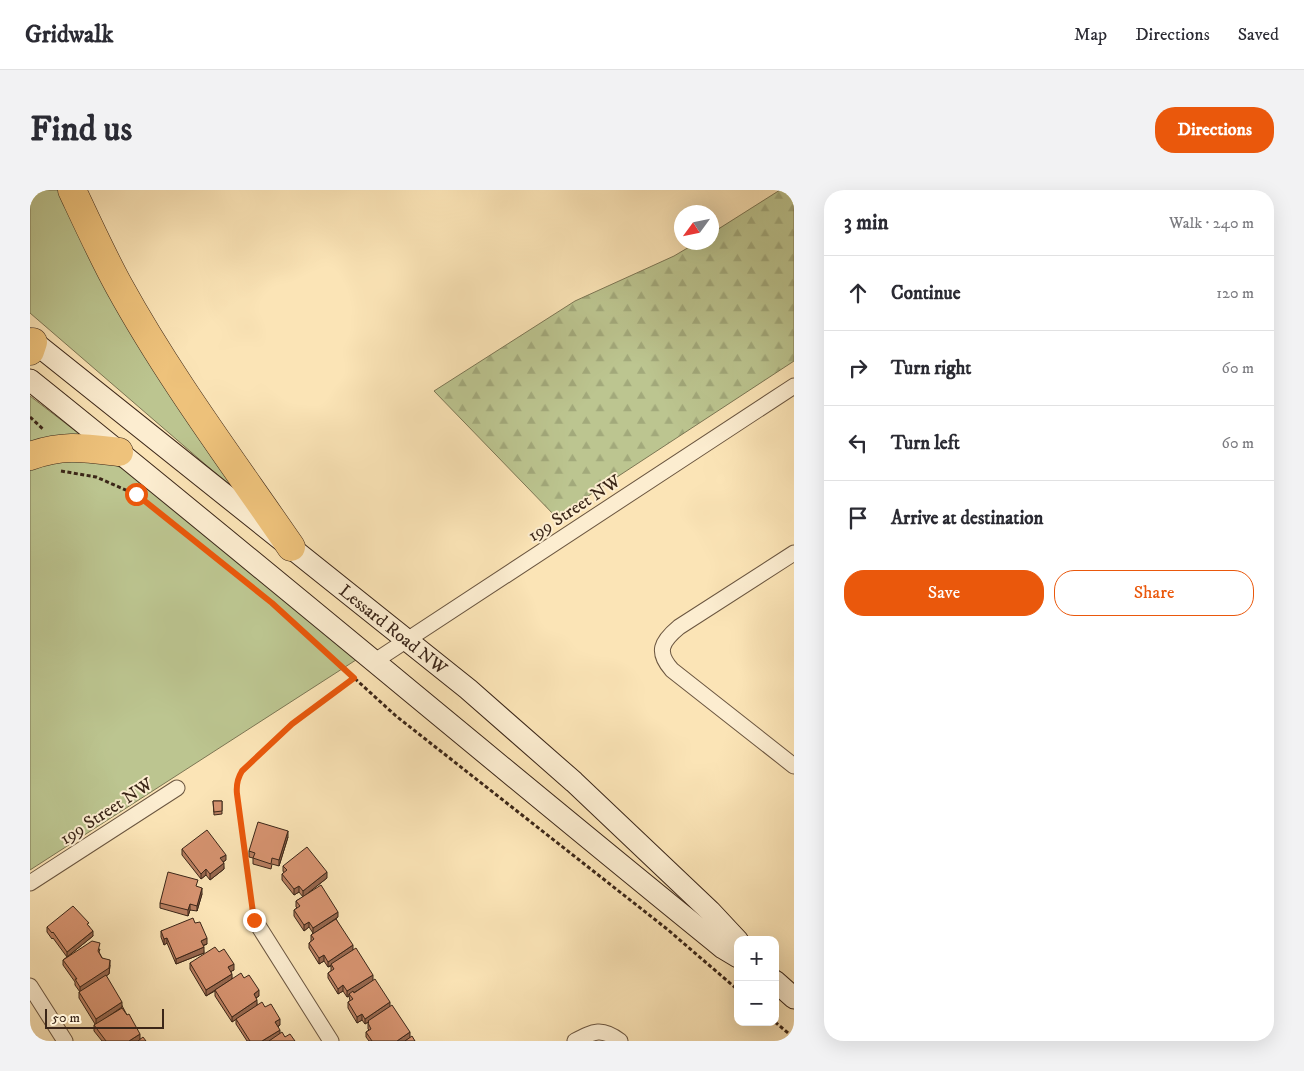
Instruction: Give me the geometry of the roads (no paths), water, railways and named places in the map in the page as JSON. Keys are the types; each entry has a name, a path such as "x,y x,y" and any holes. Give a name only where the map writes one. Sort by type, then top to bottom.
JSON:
{"highway":[{"path":"72,190 90,231 119,286 159,352 291,547"},
{"path":"30,456 49,450 73,447 120,452"}],"main road":[{"name":"Lessard Road NW","path":"31,344 291,547 468,689 574,782 710,911 734,937"},
{"name":"Lessard Road NW","path":"30,380 375,661 598,847 723,948 734,955"},
{"path":"779,985 794,998"}],"street":[{"name":"199 Street NW","path":"375,661 794,386"},
{"path":"794,553 678,627 667,637 662,646 665,662 672,670 794,766"},
{"name":"199 Street NW","path":"30,883 177,788"},
{"path":"254,920 331,1041"},
{"path":"30,986 65,1041"},
{"path":"575,1041 584,1036 602,1031 609,1033 620,1041"}]}
